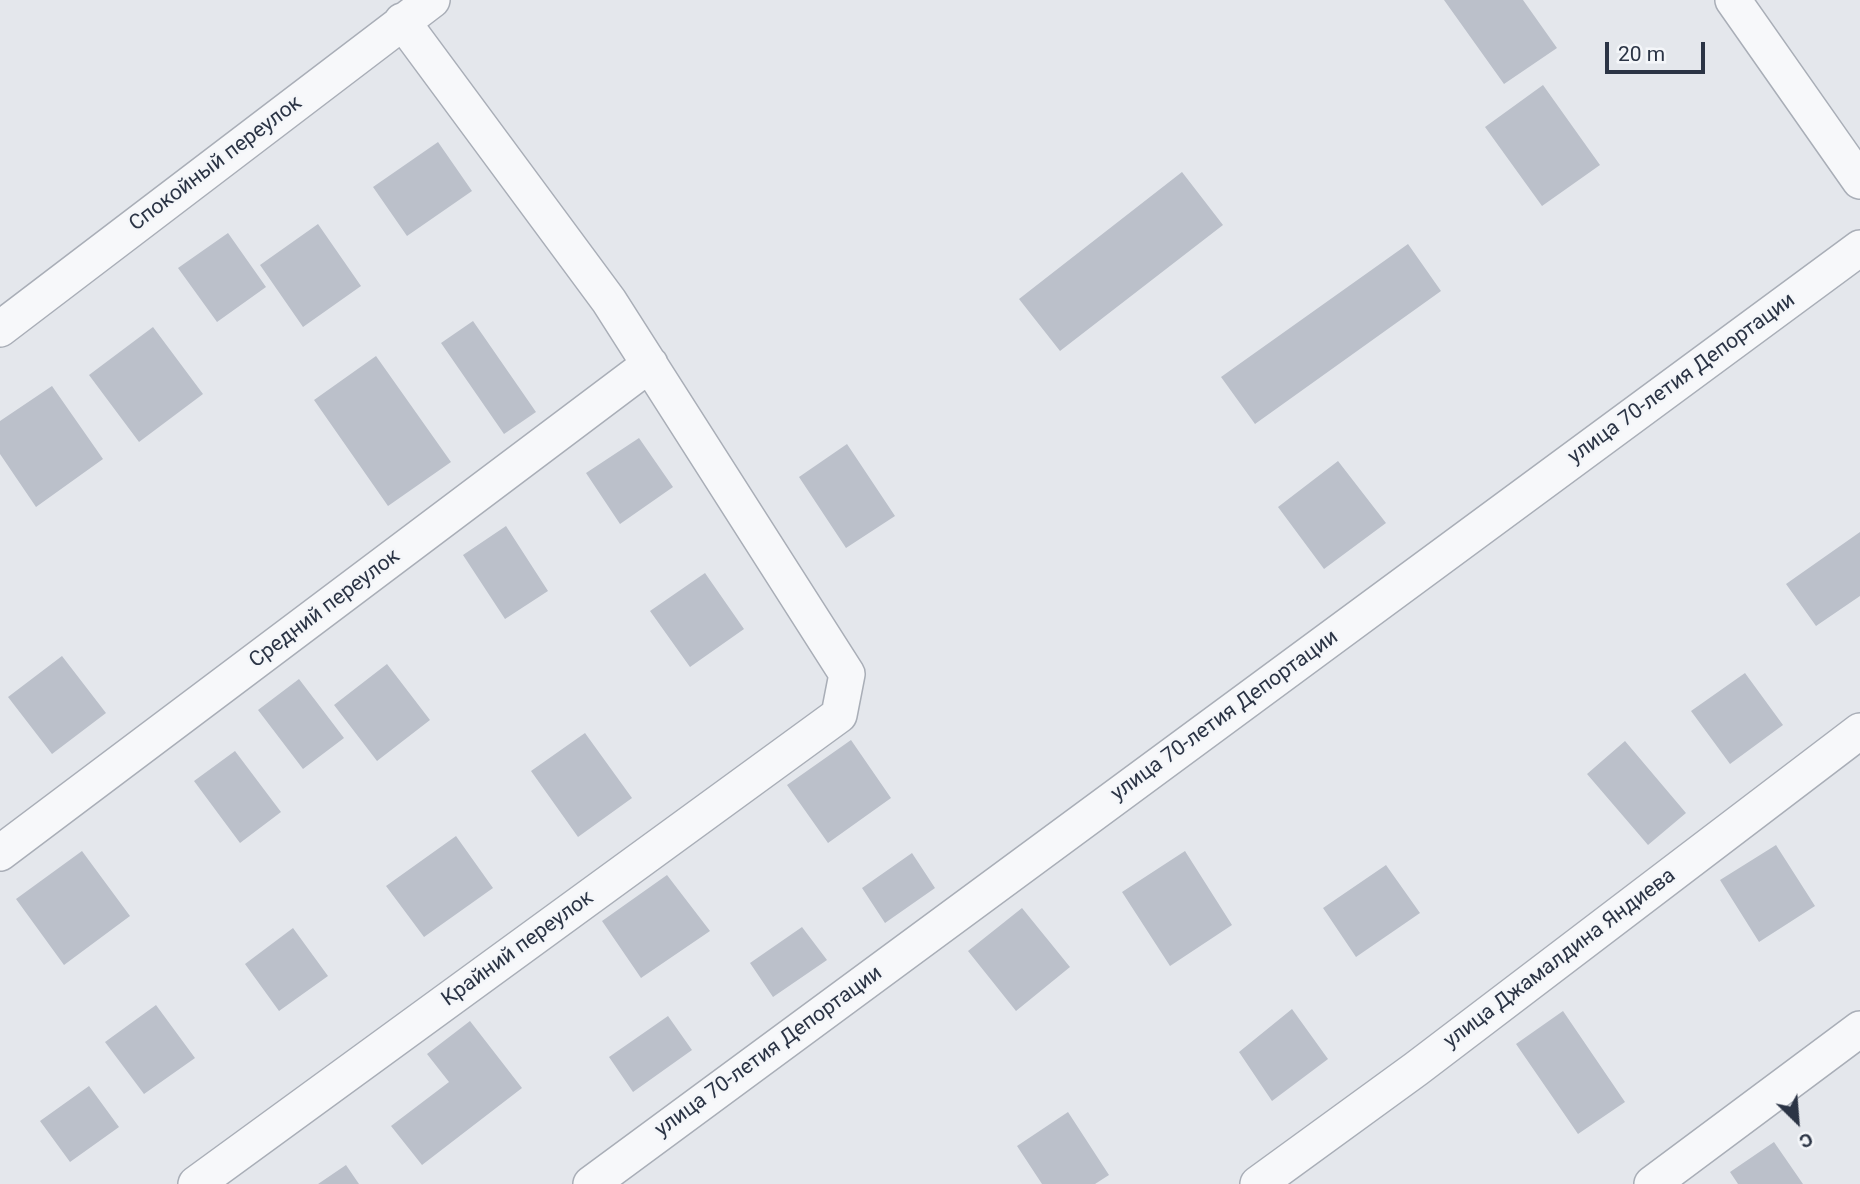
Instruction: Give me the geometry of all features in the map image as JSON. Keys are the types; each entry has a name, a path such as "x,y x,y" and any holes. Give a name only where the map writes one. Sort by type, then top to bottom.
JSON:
{"street":[{"name":"Спокойный переулок","path":"0,329 432,0"},
{"path":"1733,0 1860,181"},
{"path":"402,21 609,301 650,364"},
{"name":"улица 70-летия Депортации","path":"591,1184 1860,248"},
{"name":"Крайний переулок","path":"196,1184 839,715 848,674 650,364"},
{"name":"Средний переулок","path":"0,853 650,364"},
{"name":"улица Джамалдина Яндиева","path":"1258,1184 1416,1069 1860,731"},
{"path":"1652,1184 1860,1029"}],"building":[{"path":"1444,0 1523,0 1557,48 1504,84"},
{"path":"1543,85 1600,165 1542,206 1485,127"},
{"path":"438,142 472,191 407,236 373,187"},
{"path":"1182,172 1223,225 1060,351 1019,299"},
{"path":"318,224 361,286 303,327 260,265"},
{"path":"228,233 266,287 217,322 178,268"},
{"path":"1408,244 1441,291 1255,424 1221,377"},
{"path":"473,321 536,412 504,434 441,343"},
{"path":"153,327 203,394 139,442 89,375"},
{"path":"376,356 451,462 388,506 314,400"},
{"path":"52,386 103,459 36,507 0,454 0,421"},
{"path":"639,438 673,487 620,524 586,473"},
{"path":"847,444 895,516 846,548 799,477"},
{"path":"1338,461 1386,523 1324,569 1278,507"},
{"path":"506,526 548,591 505,619 463,555"},
{"path":"1860,532 1860,596 1816,626 1786,584"},
{"path":"705,573 744,629 690,667 650,611"},
{"path":"62,656 106,713 52,754 8,697"},
{"path":"387,664 430,720 377,761 334,705"},
{"path":"1745,673 1783,725 1730,764 1691,711"},
{"path":"299,679 344,738 303,769 258,710"},
{"path":"585,733 632,798 578,837 531,771"},
{"path":"851,740 891,798 828,843 787,785"},
{"path":"1625,741 1686,813 1648,845 1587,774"},
{"path":"235,751 281,812 240,843 194,781"},
{"path":"456,836 493,888 424,937 386,886"},
{"path":"1776,845 1815,906 1759,942 1720,880"},
{"path":"82,851 130,916 64,965 16,899"},
{"path":"1185,851 1232,925 1170,966 1122,892"},
{"path":"912,853 935,888 885,923 862,888"},
{"path":"1386,865 1420,913 1356,957 1323,908"},
{"path":"667,875 710,931 641,978 602,921"},
{"path":"1022,908 1070,967 1016,1011 968,951"},
{"path":"802,927 827,960 773,997 750,963"},
{"path":"293,928 328,976 279,1011 245,964"},
{"path":"156,1005 195,1058 144,1094 105,1042"},
{"path":"1292,1009 1328,1059 1272,1101 1239,1052"},
{"path":"1563,1011 1625,1102 1578,1134 1516,1044"},
{"path":"668,1016 692,1050 633,1092 609,1057"},
{"path":"470,1021 522,1088 422,1165 391,1126 449,1082 427,1054"},
{"path":"89,1086 119,1127 70,1162 40,1121"},
{"path":"1068,1112 1109,1175 1095,1184 1042,1184 1017,1146"},
{"path":"1774,1142 1803,1184 1738,1184 1730,1172"},
{"path":"346,1165 359,1184 318,1184"}]}
